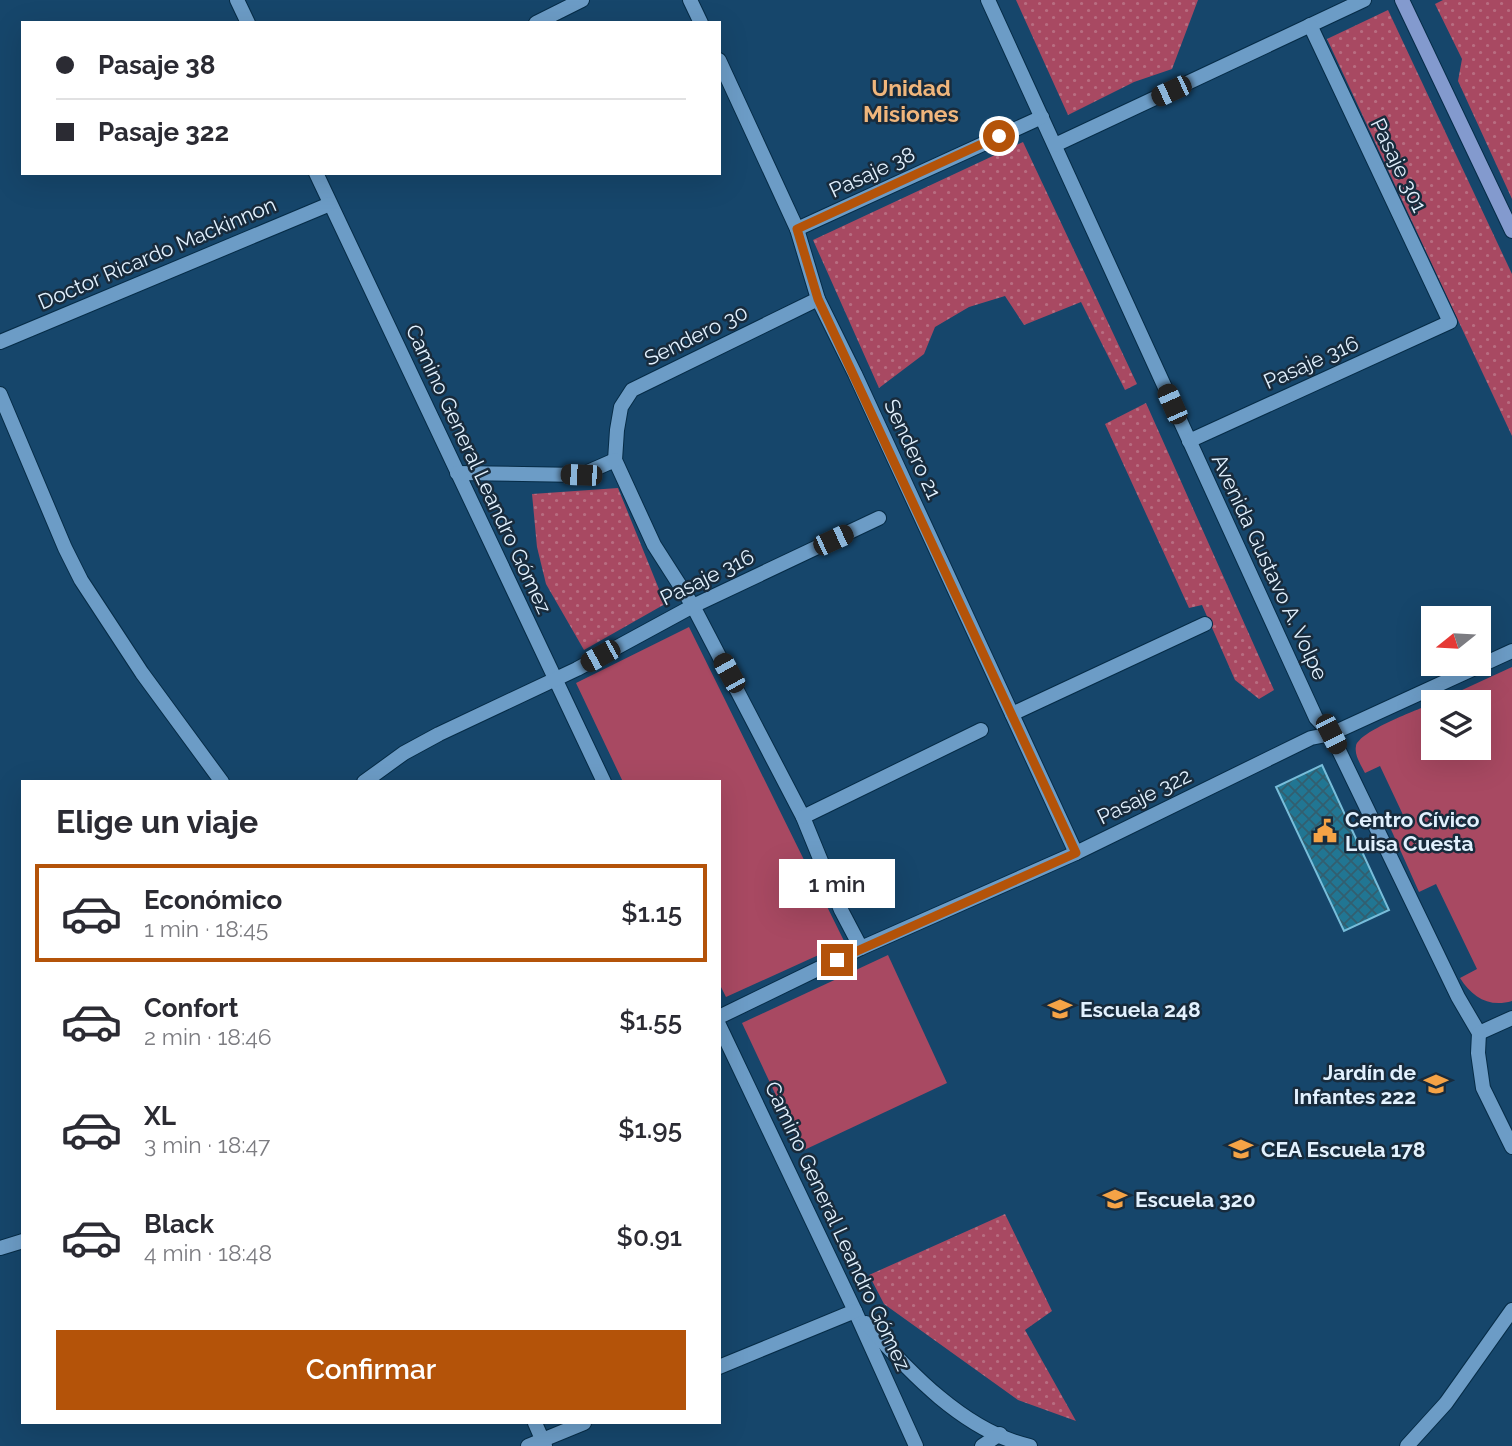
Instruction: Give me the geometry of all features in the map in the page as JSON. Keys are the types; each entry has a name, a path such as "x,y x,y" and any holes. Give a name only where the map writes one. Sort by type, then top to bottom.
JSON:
{"street":[{"path":"237,0 247,21"},
{"path":"540,21 582,0"},
{"path":"690,0 700,21"},
{"name":"Avenida Gustavo A. Volpe","path":"988,0 1316,718 1331,734 1458,997 1479,1033 1479,1062 1483,1088 1512,1147"},
{"path":"1055,145 1364,0"},
{"path":"1402,0 1512,231"},
{"name":"Pasaje 301","path":"1310,25 1450,322"},
{"name":"Sendero 21","path":"721,64 797,229 818,299 1076,853"},
{"name":"Pasaje 38","path":"797,229 1042,117"},
{"name":"Camino General Leandro Gómez","path":"317,175 603,780"},
{"name":"Doctor Ricardo Mackinnon","path":"0,342 330,204"},
{"name":"Sendero 30","path":"615,460 621,407 632,390 818,299"},
{"name":"Pasaje 316","path":"1189,441 1450,322"},
{"path":"0,394 81,580 142,673 221,780"},
{"path":"457,472 581,475 615,460 654,545 693,606 803,817 841,910 861,948"},
{"name":"Pasaje 316","path":"367,780 404,753 428,740 556,679 693,606 880,518"},
{"path":"1012,714 1205,624"},
{"name":"Pasaje 322","path":"721,1016 861,948 1076,853 1311,738 1331,734 1512,652"},
{"path":"803,817 981,730"},
{"path":"1479,1033 1512,1018"},
{"name":"Camino General Leandro Gómez","path":"721,1029 856,1311 916,1446"},
{"path":"0,1248 21,1242"},
{"path":"1407,1446 1446,1403 1512,1310"},
{"path":"721,1366 856,1311 899,1361 945,1403 980,1425 1030,1446"},
{"path":"535,1424 544,1443"},
{"path":"528,1446 544,1443 582,1424"},
{"path":"982,1446 1000,1434"}],"shaded area":[{"path":"1016,0 1198,0 1172,69 1134,82 1068,115"},
{"path":"1443,0 1512,0 1512,199 1458,81 1462,59 1435,4"},
{"path":"1388,10 1512,274 1512,436 1327,39"},
{"path":"1023,142 1137,384 1125,390 1081,302 1024,325 1005,296 969,307 935,327 924,354 879,388 813,240"},
{"path":"1146,403 1274,690 1259,699 1235,680 1202,605 1189,608 1105,424"},
{"path":"618,488 665,604 584,650 546,584 537,547 532,494"},
{"path":"689,627 845,943 726,997 721,987 721,780 622,780 576,683"},
{"path":"1512,667 1512,1001 1504,1003 1482,999 1470,991 1460,978 1477,969 1436,884 1419,892 1389,825 1404,817 1380,766 1365,773 1356,749 1367,734 1421,708 1421,760 1491,760 1491,690 1462,690"},
{"path":"888,955 947,1083 802,1151 742,1023"},
{"path":"1005,1214 1052,1311 1025,1330 1076,1421 1018,1400 884,1304 869,1275"}],"building":[{"name":"Centro Cívico Luisa Cuesta","path":"1322,765 1389,910 1344,931 1276,787"}],"place":[{"name":"Centro Cívico Luisa Cuesta","path":"1325,831"},
{"name":"Escuela 248","path":"1060,1009"},
{"name":"Jardín de Infantes 222","path":"1436,1084"},
{"name":"CEA Escuela 178","path":"1241,1149"},
{"name":"Escuela 320","path":"1115,1199"}],"district":[{"name":"Unidad Misiones","path":"911,100"}],"route":[{"path":"837,960 1076,853 818,299 797,229 999,136"}]}
